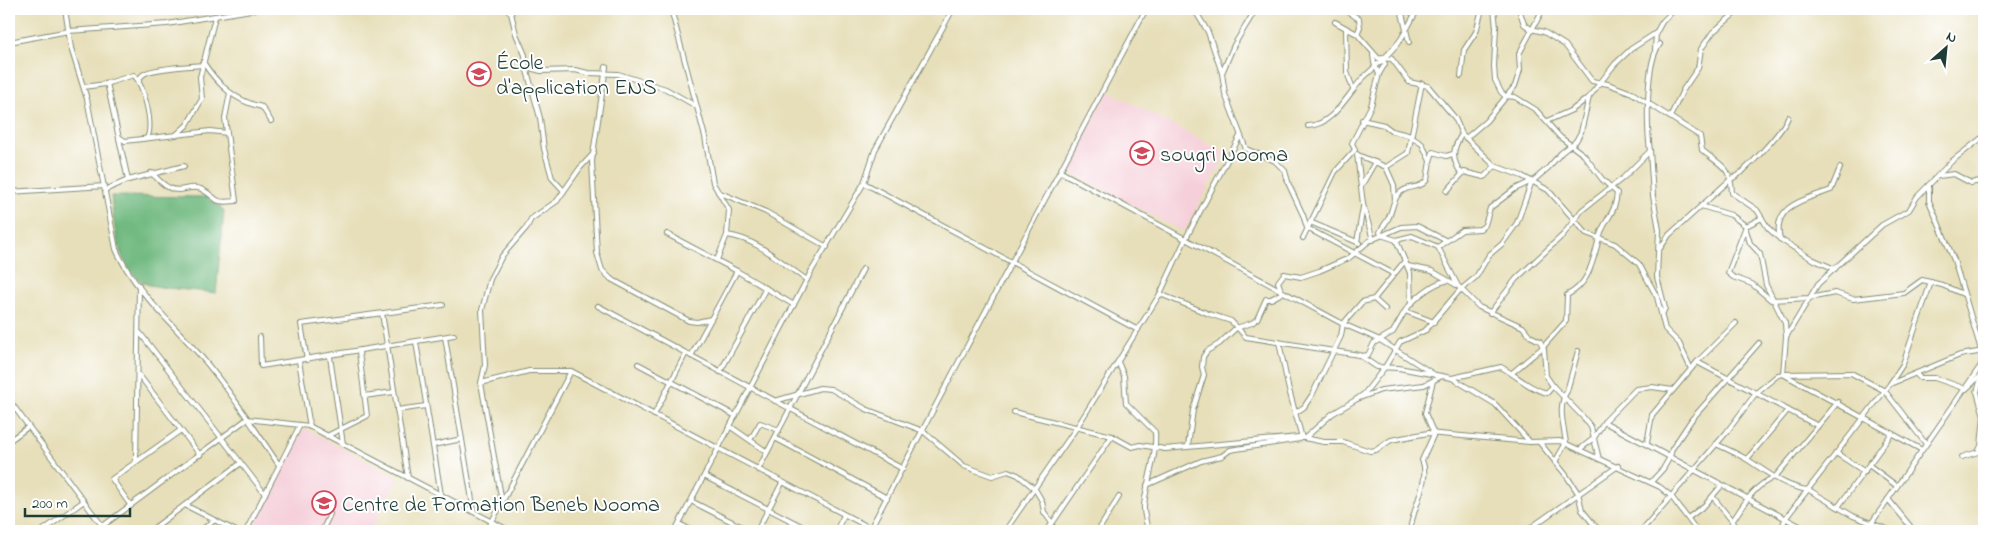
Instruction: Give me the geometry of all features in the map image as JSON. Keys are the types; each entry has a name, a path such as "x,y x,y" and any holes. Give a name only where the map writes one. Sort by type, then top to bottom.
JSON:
{"street":[{"path":"66,9 71,48 84,87 116,248 122,264 171,326 189,342 247,419 279,466"},
{"path":"9,42 69,31 167,24 257,9"},
{"path":"507,9 511,13 516,34 525,55 526,67 540,118 544,149 552,178 564,192"},
{"path":"671,9 705,137 713,183 729,210 727,235 717,260"},
{"path":"675,531 807,280 864,183 875,150 953,9"},
{"path":"870,530 1146,9"},
{"path":"1194,9 1208,32 1222,72 1226,94 1246,149 1275,161 1286,171 1289,185 1307,228 1394,274"},
{"path":"1222,72 1234,44 1256,9"},
{"path":"1344,9 1359,19 1360,27 1357,34"},
{"path":"1402,9 1415,14"},
{"path":"1402,9 1409,42"},
{"path":"1308,126 1318,124 1329,117 1383,60 1407,29 1418,9"},
{"path":"1461,76 1464,50 1476,32 1482,9"},
{"path":"1489,9 1495,14"},
{"path":"1494,9 1495,80 1505,96"},
{"path":"1519,9 1524,24 1531,29 1544,32 1565,45 1592,81 1624,89 1700,136 1702,150 1723,164 1731,179 1732,193 1757,210 1768,228 1780,239 1812,259 1835,269"},
{"path":"1466,138 1486,121 1518,80 1519,54 1543,9"},
{"path":"1662,315 1664,308 1657,276 1659,250 1647,134 1648,103 1656,33 1662,22 1675,9"},
{"path":"1670,117 1683,90 1698,68 1701,49 1713,32 1740,9"},
{"path":"177,134 188,125 202,99 200,77 215,17"},
{"path":"1335,22 1357,34 1372,52 1383,60 1392,59 1409,82 1422,83 1428,86 1455,118 1462,134 1495,166 1532,181 1551,192 1586,233 1615,244 1642,268 1662,315 1665,329 1680,343 1691,369"},
{"path":"1346,29 1348,74 1354,89"},
{"path":"1546,121 1572,110 1589,97 1627,52 1656,33"},
{"path":"1655,50 1660,44"},
{"path":"1372,52 1375,67 1379,74"},
{"path":"1373,240 1364,207 1358,155 1352,143 1372,103 1379,74 1384,64 1383,60"},
{"path":"139,80 144,73 166,68 180,69 203,64"},
{"path":"203,64 213,78 230,94 244,103 262,107 271,121"},
{"path":"526,67 541,71 575,70 618,74 666,89 696,106"},
{"path":"606,67 592,181 597,253 602,270 611,279 689,321 711,320"},
{"path":"84,87 108,83 134,75 139,80 151,131 147,138"},
{"path":"108,83 128,180"},
{"path":"1386,167 1408,153 1422,83"},
{"path":"151,173 170,189 180,190 195,187 202,189 216,201 224,203 236,200 225,118 230,94"},
{"path":"1505,96 1511,95 1528,105 1586,157 1602,179 1617,193 1616,208 1599,239 1587,278 1579,288 1567,295 1566,321 1543,347 1512,373"},
{"path":"1438,247 1462,230 1480,230 1485,225 1490,208 1515,188 1532,181 1571,145 1581,132 1589,97"},
{"path":"1659,250 1669,235 1731,179 1746,168 1770,144 1784,126 1788,117"},
{"path":"1362,120 1384,124 1392,131 1401,132 1411,137 1422,144 1430,161"},
{"path":"119,137 125,141 210,131 227,133"},
{"path":"1462,134 1456,143 1454,154 1454,162 1462,174"},
{"path":"1005,531 1077,427 1160,294 1186,238 1240,136"},
{"path":"1786,337 1818,284 1882,225 1910,210 1916,196 1929,186 1952,161 1984,136"},
{"path":"1303,238 1336,172 1355,150"},
{"path":"1490,313 1516,279 1576,221 1582,210 1650,151"},
{"path":"1395,200 1405,189 1418,188 1425,183 1429,174 1433,152 1446,156 1454,154"},
{"path":"502,502 481,383 485,365 482,310 490,279 502,256 531,219 557,201 580,168 594,153"},
{"path":"1358,155 1386,167 1394,185 1395,200 1389,218 1380,232 1383,236 1396,240 1412,236 1438,247 1446,258 1460,288"},
{"path":"1362,185 1375,162"},
{"path":"9,192 105,188 151,173 184,166"},
{"path":"1447,190 1466,172 1486,177 1495,166"},
{"path":"1780,239 1777,228 1780,217 1799,201 1831,190 1840,168"},
{"path":"1061,172 1343,324 1380,340 1435,375"},
{"path":"1939,176 1954,174 1971,183 1984,180"},
{"path":"1147,486 1201,462 1222,456 1230,450 1303,438 1332,414 1364,394 1385,367 1400,342 1406,338 1413,338 1434,322 1460,288 1476,277 1489,255 1502,244 1514,227 1532,181"},
{"path":"864,183 1138,330"},
{"path":"1890,384 1917,375 1947,360 1982,350 1963,294 1954,260 1929,201 1929,186"},
{"path":"718,192 766,212 827,247"},
{"path":"1701,206 1730,215 1746,226"},
{"path":"1357,242 1364,207"},
{"path":"1762,218 1746,226 1728,273 1733,277 1752,284 1771,300 1809,298 1835,293 1853,299 1904,293 1922,280 1963,294"},
{"path":"1310,222 1357,242 1362,247"},
{"path":"1282,291 1278,282 1284,274 1301,277 1344,260 1373,240 1396,229 1417,226 1446,240"},
{"path":"1746,226 1746,236 1760,254 1771,300 1785,323 1786,337 1783,374"},
{"path":"667,234 737,271 794,305"},
{"path":"727,235 741,237 758,245 807,280"},
{"path":"1396,240 1411,281 1411,304"},
{"path":"1295,413 1304,407 1312,395 1340,336 1343,324 1362,302 1374,299 1394,274 1406,264"},
{"path":"1406,264 1432,271 1460,288 1479,307 1522,327 1530,336 1540,341 1543,347 1546,376 1553,386 1584,418 1594,438 1599,459"},
{"path":"758,470 863,269"},
{"path":"691,356 737,271"},
{"path":"1160,294 1231,321 1246,337 1368,355 1374,343 1392,332 1411,304 1435,284 1446,280"},
{"path":"1781,531 1785,519 1885,391 1903,364 1931,282"},
{"path":"136,462 140,333 139,285"},
{"path":"720,372 766,288"},
{"path":"1188,446 1193,410 1202,386 1202,357 1207,350 1219,344 1238,328 1252,324 1259,317 1266,299 1276,297 1282,291"},
{"path":"1374,299 1385,309"},
{"path":"308,360 301,324 443,305"},
{"path":"598,306 903,469"},
{"path":"1405,312 1434,322"},
{"path":"382,313 408,478"},
{"path":"1647,443 1652,416 1696,362 1736,323"},
{"path":"140,333 265,494"},
{"path":"260,336 261,366 454,336"},
{"path":"445,337 474,513"},
{"path":"416,342 441,495"},
{"path":"1279,342 1295,413 1303,438"},
{"path":"1651,482 1670,457 1679,437 1759,343"},
{"path":"1556,462 1566,443 1562,423 1564,396 1578,351"},
{"path":"327,436 367,416 359,352"},
{"path":"654,415 686,353"},
{"path":"1359,355 1377,367 1452,378 1495,404 1530,442"},
{"path":"330,356 343,444"},
{"path":"299,361 310,427"},
{"path":"1118,362 1124,376 1126,403 1155,432 1156,447 1147,486 1143,518 1147,531"},
{"path":"1696,362 1818,426"},
{"path":"1962,457 1978,452 1983,448 1984,416 1976,392 1982,374 1983,363"},
{"path":"1866,531 1963,389 1983,363"},
{"path":"638,364 736,416"},
{"path":"1452,378 1501,367 1524,380 1533,390 1547,392 1553,386"},
{"path":"481,383 529,370 571,371 870,530 876,531"},
{"path":"487,531 571,371"},
{"path":"1641,531 1692,469 1716,444 1756,393 1778,375 1851,373 1885,391 1926,444"},
{"path":"138,374 200,454"},
{"path":"1783,374 1838,402 1922,450"},
{"path":"1963,389 1982,374"},
{"path":"1917,375 1920,378 1935,378 1963,389"},
{"path":"1356,399 1381,390 1424,386 1442,376"},
{"path":"1410,531 1420,489 1425,479 1425,467 1422,460 1434,434 1425,413 1433,381"},
{"path":"1579,450 1594,438 1604,422 1636,389 1652,387 1673,390"},
{"path":"774,401 798,393 820,388 831,388 866,409 923,431 964,466 992,476 1008,471 1025,480 1042,500 1044,512 1052,523"},
{"path":"364,396 394,392"},
{"path":"9,400 106,531"},
{"path":"1732,522 1748,499 1766,480 1775,477 1838,402"},
{"path":"397,410 426,406"},
{"path":"1748,459 1788,410"},
{"path":"1014,412 1112,436 1132,447 1140,445 1165,449 1303,438 1343,442 1376,450 1391,440 1420,434 1539,443 1560,441 1651,482 1671,496 1697,531"},
{"path":"96,531 247,419 310,427 510,531"},
{"path":"1604,422 1647,443 1809,531"},
{"path":"750,440 760,423 779,430"},
{"path":"246,531 300,425"},
{"path":"9,441 28,427"},
{"path":"731,427 767,452"},
{"path":"131,506 112,479 181,430"},
{"path":"1838,507 1870,466 1892,433"},
{"path":"1047,531 1112,436"},
{"path":"774,438 887,498"},
{"path":"433,445 462,439"},
{"path":"1539,443 1556,462 1578,493 1582,510 1599,531"},
{"path":"1716,444 1748,459 1775,477 1800,489 1809,490 1871,524 1892,531"},
{"path":"1836,453 1865,472"},
{"path":"150,531 241,463"},
{"path":"1526,531 1558,511 1578,493 1618,466"},
{"path":"1870,466 1897,486"},
{"path":"704,476 811,531"},
{"path":"756,531 782,482"},
{"path":"1688,518 1695,515 1722,485"},
{"path":"1713,497 1740,531"},
{"path":"1093,531 1099,530 1118,498"},
{"path":"1888,499 1910,526 1911,531"},
{"path":"42,531 84,501"},
{"path":"691,501 750,531"},
{"path":"185,505 236,531"},
{"path":"322,531 330,514"},
{"path":"836,531 844,515"},
{"path":"200,531 215,520"},
{"path":"679,524 693,531"},
{"path":"1730,531 1735,526"}],"shaded area":[{"path":"1107,92 1224,152 1225,156 1185,230 1182,231 1068,171 1067,167"},
{"name":"Centre de Formation Beneb Nooma","path":"304,428 398,478 370,531 252,531 279,473"}],"green space":[{"path":"111,196 207,197 224,211 216,293 149,285 134,275 127,266 118,244"}],"place":[{"name":"École d'application ENS","path":"479,74"},
{"name":"sougri Nooma","path":"1142,153"},
{"name":"Centre de Formation Beneb Nooma","path":"324,503"}]}
